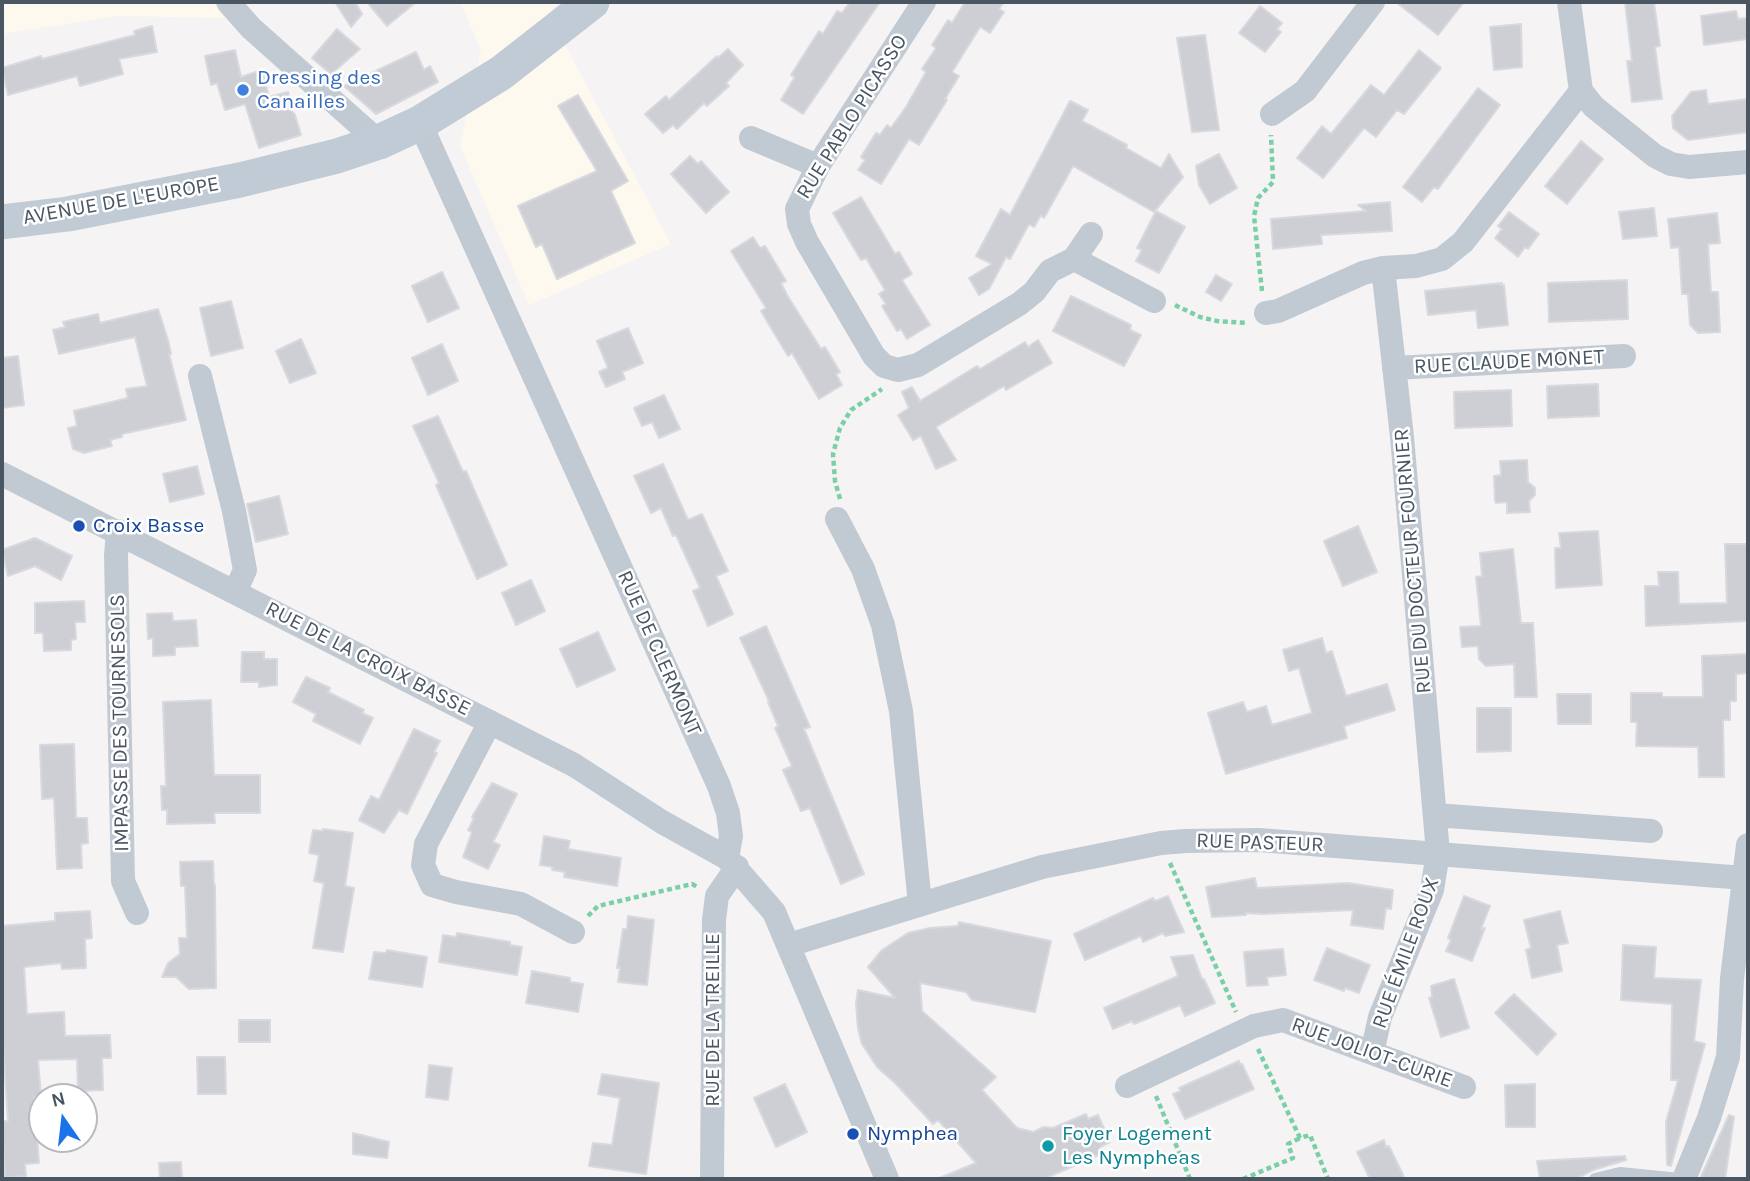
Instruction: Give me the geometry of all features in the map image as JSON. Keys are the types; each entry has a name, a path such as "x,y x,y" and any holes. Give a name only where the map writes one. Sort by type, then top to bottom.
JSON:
{"main road":[{"name":"AVENUE DE L'EUROPE","path":"2,222 68,214 240,180 325,159 379,142 420,123 501,72 592,2"},
{"name":"AVENUE DE L'EUROPE","path":"2,199 240,180"}],"street":[{"path":"228,2 251,27 379,142"},
{"name":"RUE PABLO PICASSO","path":"924,2 818,166 797,208 799,224 807,242 874,356 884,366 898,370 918,365 1020,304 1034,292 1050,271 1074,259 1091,234"},
{"path":"1272,114 1305,91 1373,2"},
{"path":"1569,2 1581,91 1594,107 1655,156 1671,164 1689,167 1748,162"},
{"path":"1266,313 1278,311 1363,274 1383,268 1416,266 1442,259 1463,242 1581,91"},
{"name":"RUE DE CLERMONT","path":"420,123 719,786 728,813 732,862"},
{"path":"751,138 818,166"},
{"path":"1074,259 1154,301"},
{"name":"RUE DU DOCTEUR FOURNIER","path":"1383,268 1387,286 1438,853"},
{"name":"RUE CLAUDE MONET","path":"1394,368 1625,356"},
{"path":"200,376 234,511 245,570 235,592"},
{"name":"RUE DE LA CROIX BASSE","path":"2,474 574,765 662,822 732,862"},
{"path":"837,519 863,569 883,625 901,711 920,905"},
{"name":"IMPASSE DES TOURNESOLS","path":"118,531 116,556 123,881 136,913"},
{"path":"490,722 426,844 423,865 432,885 521,904 573,932"},
{"path":"1435,815 1651,831"},
{"name":"RUE PASTEUR","path":"789,944 1042,867 1161,843 1259,839 1744,878"},
{"path":"1682,1179 1709,1118 1728,1057 1740,979 1748,845"},
{"name":"RUE ÉMILE ROUX","path":"1372,1053 1380,1017 1432,890 1438,853"},
{"path":"732,862 774,912 887,1179"},
{"name":"RUE DE LA TREILLE","path":"712,1179 714,920 717,896 732,862"},
{"name":"RUE JOLIOT-CURIE","path":"1138,1081 1254,1026 1283,1020 1464,1087"}],"lane":[{"path":"1595,1179 1620,1173 1682,1179"}],"path":[{"path":"1154,301 1164,299 1200,317 1217,321 1264,324 1266,313 1254,216 1258,198 1273,182 1270,147 1272,114"},
{"path":"837,519 842,509 835,481 833,454 841,428 851,410 918,365"},
{"path":"573,932 598,906 692,884 717,896"},
{"path":"1138,1081 1190,1179"},
{"path":"1243,1179 1293,1157 1288,1144 1300,1138"}],"shaded area":[{"path":"2,2 219,2 224,18 116,16 2,34"},
{"path":"460,2 559,2 548,13 671,244 529,305 460,146 481,50"}],"building":[{"path":"335,2 355,2 362,14 351,27"},
{"path":"367,2 416,2 387,26"},
{"path":"850,2 880,2 803,114 781,100 795,77 791,75 819,31 823,34 837,11 842,13"},
{"path":"965,2 1004,2 999,9 1004,12 990,33 980,27 952,72 959,76 945,99 947,100 919,145 909,139 881,184 858,170 865,160 861,157 876,133 880,135 887,125 891,128 906,107 926,72 922,69 936,48 932,45 948,20 952,23"},
{"path":"1396,2 1464,2 1438,35"},
{"path":"1625,2 1654,2 1660,46 1655,47 1662,99 1632,102 1627,61 1632,61"},
{"path":"1260,6 1282,23 1277,29 1281,32 1265,52 1239,33"},
{"path":"1736,11 1738,19 1748,18 1748,39 1704,45 1701,16"},
{"path":"1521,24 1522,67 1494,70 1490,27"},
{"path":"152,26 157,52 119,59 123,74 80,86 77,76 8,95 2,68 41,56 42,59 135,35 134,31"},
{"path":"337,29 360,49 331,74 312,58"},
{"path":"1205,35 1219,130 1192,132 1177,38"},
{"path":"728,49 743,65 726,83 729,86 707,106 704,103 677,129 673,125 663,133 645,114 666,96 669,100"},
{"path":"235,50 241,77 262,70 269,97 288,92 292,106 290,108 301,135 259,148 245,104 225,110 217,83 211,85 205,56"},
{"path":"1419,50 1441,68 1404,114 1397,110 1376,137 1364,128 1323,178 1297,158 1322,126 1331,134 1371,85 1384,95"},
{"path":"416,52 424,70 430,66 438,82 376,114 344,86"},
{"path":"1478,88 1500,105 1438,189 1434,187 1422,202 1403,187"},
{"path":"1706,90 1708,104 1748,99 1748,132 1688,140 1673,128 1672,116 1691,92"},
{"path":"578,95 628,181 611,191 635,243 557,279 542,244 536,247 518,206 597,171 558,106"},
{"path":"1070,101 1088,110 1082,121 1127,145 1126,148 1161,168 1169,154 1183,177 1154,212 1073,166 1044,218 1041,215 1034,227 1029,224 1010,259 1006,257 989,289 979,295 969,278 992,264 976,256 1001,209 1010,215"},
{"path":"1581,141 1603,159 1567,204 1545,186"},
{"path":"1219,154 1237,188 1210,204 1199,185 1196,166"},
{"path":"690,156 698,164 701,161 729,192 706,213 671,174"},
{"path":"861,197 895,254 899,252 912,274 902,280 930,325 907,339 901,329 897,331 882,306 886,304 879,294 885,290 866,258 861,260 833,213"},
{"path":"1390,202 1392,231 1321,235 1322,244 1273,249 1271,219 1366,211 1358,205"},
{"path":"1654,208 1657,236 1623,239 1619,212"},
{"path":"1156,211 1185,227 1159,273 1136,261 1142,250 1137,248"},
{"path":"1509,212 1539,234 1518,257 1495,238 1502,229 1498,226"},
{"path":"1717,213 1720,243 1708,244 1711,292 1718,292 1720,332 1698,333 1690,325 1688,294 1682,294 1679,247 1671,248 1668,219"},
{"path":"753,237 760,248 765,246 786,281 781,283 787,295 821,349 825,347 840,372 836,374 842,385 819,399 792,353 788,356 774,333 761,311 766,308 731,251"},
{"path":"442,272 459,308 428,322 412,286"},
{"path":"1216,275 1232,284 1221,301 1206,292"},
{"path":"1627,280 1628,319 1549,322 1548,283"},
{"path":"1502,283 1500,285 1504,285 1508,325 1478,328 1476,310 1428,315 1425,291"},
{"path":"1071,296 1131,325 1130,330 1141,335 1124,366 1053,331"},
{"path":"231,301 243,348 211,356 200,308"},
{"path":"158,309 168,340 186,420 122,434 122,437 110,440 112,446 84,453 73,449 68,428 77,426 74,411 128,398 126,389 147,386 135,337 59,354 53,330 65,327 63,322 98,314 100,323"},
{"path":"628,328 643,363 622,372 625,379 606,387 599,372 608,368 597,341"},
{"path":"301,339 316,373 290,383 276,351"},
{"path":"1038,340 1052,363 1006,390 1004,386 936,427 956,460 936,469 921,436 913,440 898,415 909,408 902,392 912,387 920,401 977,366 980,369 1025,342 1028,347"},
{"path":"442,344 458,381 428,395 412,358"},
{"path":"18,356 24,405 2,408 2,358"},
{"path":"1598,384 1599,416 1548,418 1547,386"},
{"path":"1511,390 1512,426 1455,428 1454,392"},
{"path":"664,395 680,429 659,438 652,422 642,426 634,408"},
{"path":"438,416 463,472 466,471 507,565 477,579 413,426"},
{"path":"1527,460 1528,482 1535,488 1535,495 1529,501 1530,512 1507,513 1507,502 1495,501 1494,476 1501,475 1500,461"},
{"path":"663,464 688,520 702,514 728,571 716,576 733,614 708,626 693,591 700,588 676,535 673,536 661,508 651,513 634,476"},
{"path":"197,466 204,494 170,502 163,474"},
{"path":"279,496 288,534 256,542 247,504"},
{"path":"1358,526 1377,572 1343,586 1324,541"},
{"path":"1598,531 1602,585 1556,588 1555,548 1561,548 1559,533"},
{"path":"35,538 72,556 61,580 35,566 8,576 2,550"},
{"path":"1725,544 1748,544 1748,621 1646,626 1645,586 1659,586 1658,572 1678,572 1679,604 1727,603"},
{"path":"1513,549 1521,623 1533,623 1537,697 1515,697 1514,664 1486,666 1479,659 1478,646 1462,647 1460,627 1481,626 1476,577 1482,576 1480,553"},
{"path":"531,580 545,611 516,625 502,593"},
{"path":"84,601 85,622 75,622 76,639 71,640 71,650 44,651 43,633 35,633 35,603"},
{"path":"172,613 173,621 196,620 198,646 175,647 175,655 153,656 153,638 148,639 147,614"},
{"path":"766,626 810,727 804,729 864,874 841,884 810,808 801,811 783,770 792,766 775,728 778,726 769,701 740,638"},
{"path":"598,632 615,670 577,687 560,649"},
{"path":"1322,638 1326,653 1332,651 1346,696 1387,684 1395,710 1344,726 1347,738 1226,774 1208,713 1243,702 1247,712 1266,706 1272,725 1312,713 1299,668 1289,671 1283,650"},
{"path":"242,652 264,652 264,659 277,659 277,685 259,687 259,682 241,682"},
{"path":"1748,654 1748,673 1736,674 1736,701 1730,701 1730,720 1723,720 1724,777 1699,777 1698,747 1636,746 1637,722 1631,722 1631,693 1662,693 1662,697 1703,697 1702,656"},
{"path":"306,677 330,688 328,692 364,710 362,713 373,718 360,744 313,721 316,714 293,702"},
{"path":"1557,694 1591,694 1591,724 1558,724"},
{"path":"211,700 214,775 260,775 260,813 214,813 215,823 167,824 167,810 162,810 161,786 166,786 163,702"},
{"path":"1477,708 1511,708 1511,751 1477,752"},
{"path":"414,729 440,741 434,752 437,753 407,814 399,810 384,833 359,820 371,796 379,800"},
{"path":"74,744 76,818 87,818 88,843 81,844 82,868 57,869 54,798 42,799 40,745"},
{"path":"492,783 517,794 493,842 500,845 488,869 463,857 472,832 468,830 474,818 472,817"},
{"path":"313,830 353,833 345,886 354,888 343,952 313,948 324,883 314,881 319,855 309,853"},
{"path":"544,836 570,841 568,849 621,858 617,886 564,877 565,872 540,865"},
{"path":"213,861 216,988 189,989 176,977 162,977 168,963 180,954 179,938 187,938 185,886 181,886 180,862"},
{"path":"1255,878 1257,888 1348,883 1393,890 1391,909 1386,908 1383,929 1351,925 1353,910 1246,913 1212,917 1206,887"},
{"path":"1168,896 1184,932 1165,936 1163,933 1143,942 1141,936 1085,960 1074,934 1153,898 1155,901"},
{"path":"1464,896 1490,906 1472,961 1446,951 1451,940 1448,938"},
{"path":"90,911 92,938 85,939 86,968 62,969 61,963 24,967 27,1014 64,1012 65,1036 110,1035 111,1058 102,1058 103,1090 98,1090 98,1083 78,1083 77,1059 38,1060 40,1083 28,1083 28,1153 38,1153 39,1163 25,1164 26,1176 5,1178 2,1121 8,1121 2,1028 2,926 55,921 55,913"},
{"path":"1560,911 1568,943 1557,945 1562,971 1532,978 1526,950 1531,948 1524,920"},
{"path":"628,916 654,920 647,985 618,982 620,968 617,968 623,929 627,929"},
{"path":"959,922 1051,941 1035,1012 972,1000 966,992 920,983 922,1011 996,1077 982,1090 1017,1128 1033,1132 1044,1127 1053,1128 1086,1114 1088,1119 1098,1115 1110,1142 1100,1147 1103,1153 1044,1179 937,1179 976,1163 938,1120 933,1124 877,1067 862,1044 856,1004 858,990 895,998 868,967 882,950 908,933 958,926"},
{"path":"457,933 510,942 510,945 522,947 517,975 439,962 443,935 456,937"},
{"path":"1623,945 1656,947 1654,978 1701,980 1694,1041 1705,1044 1671,1166 1667,1165 1666,1122 1678,1080 1671,1080 1672,1004 1621,1000"},
{"path":"1327,948 1370,965 1359,993 1345,988 1344,991 1314,980"},
{"path":"1283,949 1286,975 1267,977 1268,985 1247,986 1244,952"},
{"path":"387,950 427,957 422,987 369,979 374,952 386,953"},
{"path":"1193,955 1215,1003 1185,1016 1180,1005 1134,1024 1132,1021 1113,1029 1104,1008 1178,976 1171,957"},
{"path":"532,971 570,978 570,982 583,984 578,1012 526,1003"},
{"path":"1454,979 1469,1028 1441,1037 1429,998 1432,997 1431,986"},
{"path":"1514,994 1556,1034 1537,1055 1495,1013"},
{"path":"239,1020 270,1020 270,1042 239,1042"},
{"path":"197,1057 225,1057 226,1094 198,1094"},
{"path":"1239,1061 1254,1089 1185,1119 1173,1094 1181,1091 1179,1088"},
{"path":"429,1065 452,1068 448,1100 426,1097"},
{"path":"602,1074 659,1083 646,1174 589,1166 593,1143 612,1145 620,1098 598,1094"},
{"path":"785,1084 807,1132 776,1147 754,1098"},
{"path":"1535,1084 1535,1127 1506,1127 1505,1085"},
{"path":"1729,1115 1734,1117 1725,1179 1700,1179"},
{"path":"353,1133 389,1142 387,1158 353,1154"},
{"path":"1384,1140 1405,1179 1370,1179 1357,1152"},
{"path":"1625,1156 1626,1160 1593,1170 1576,1179 1540,1179 1537,1161"},
{"path":"181,1162 182,1179 160,1179 159,1163"}],"place":[{"name":"Dressing des Canailles","path":"243,90"},
{"name":"Croix Basse","path":"79,526"},
{"name":"Nymphea","path":"853,1134"},
{"name":"Foyer Logement Les Nympheas","path":"1048,1146"}]}
